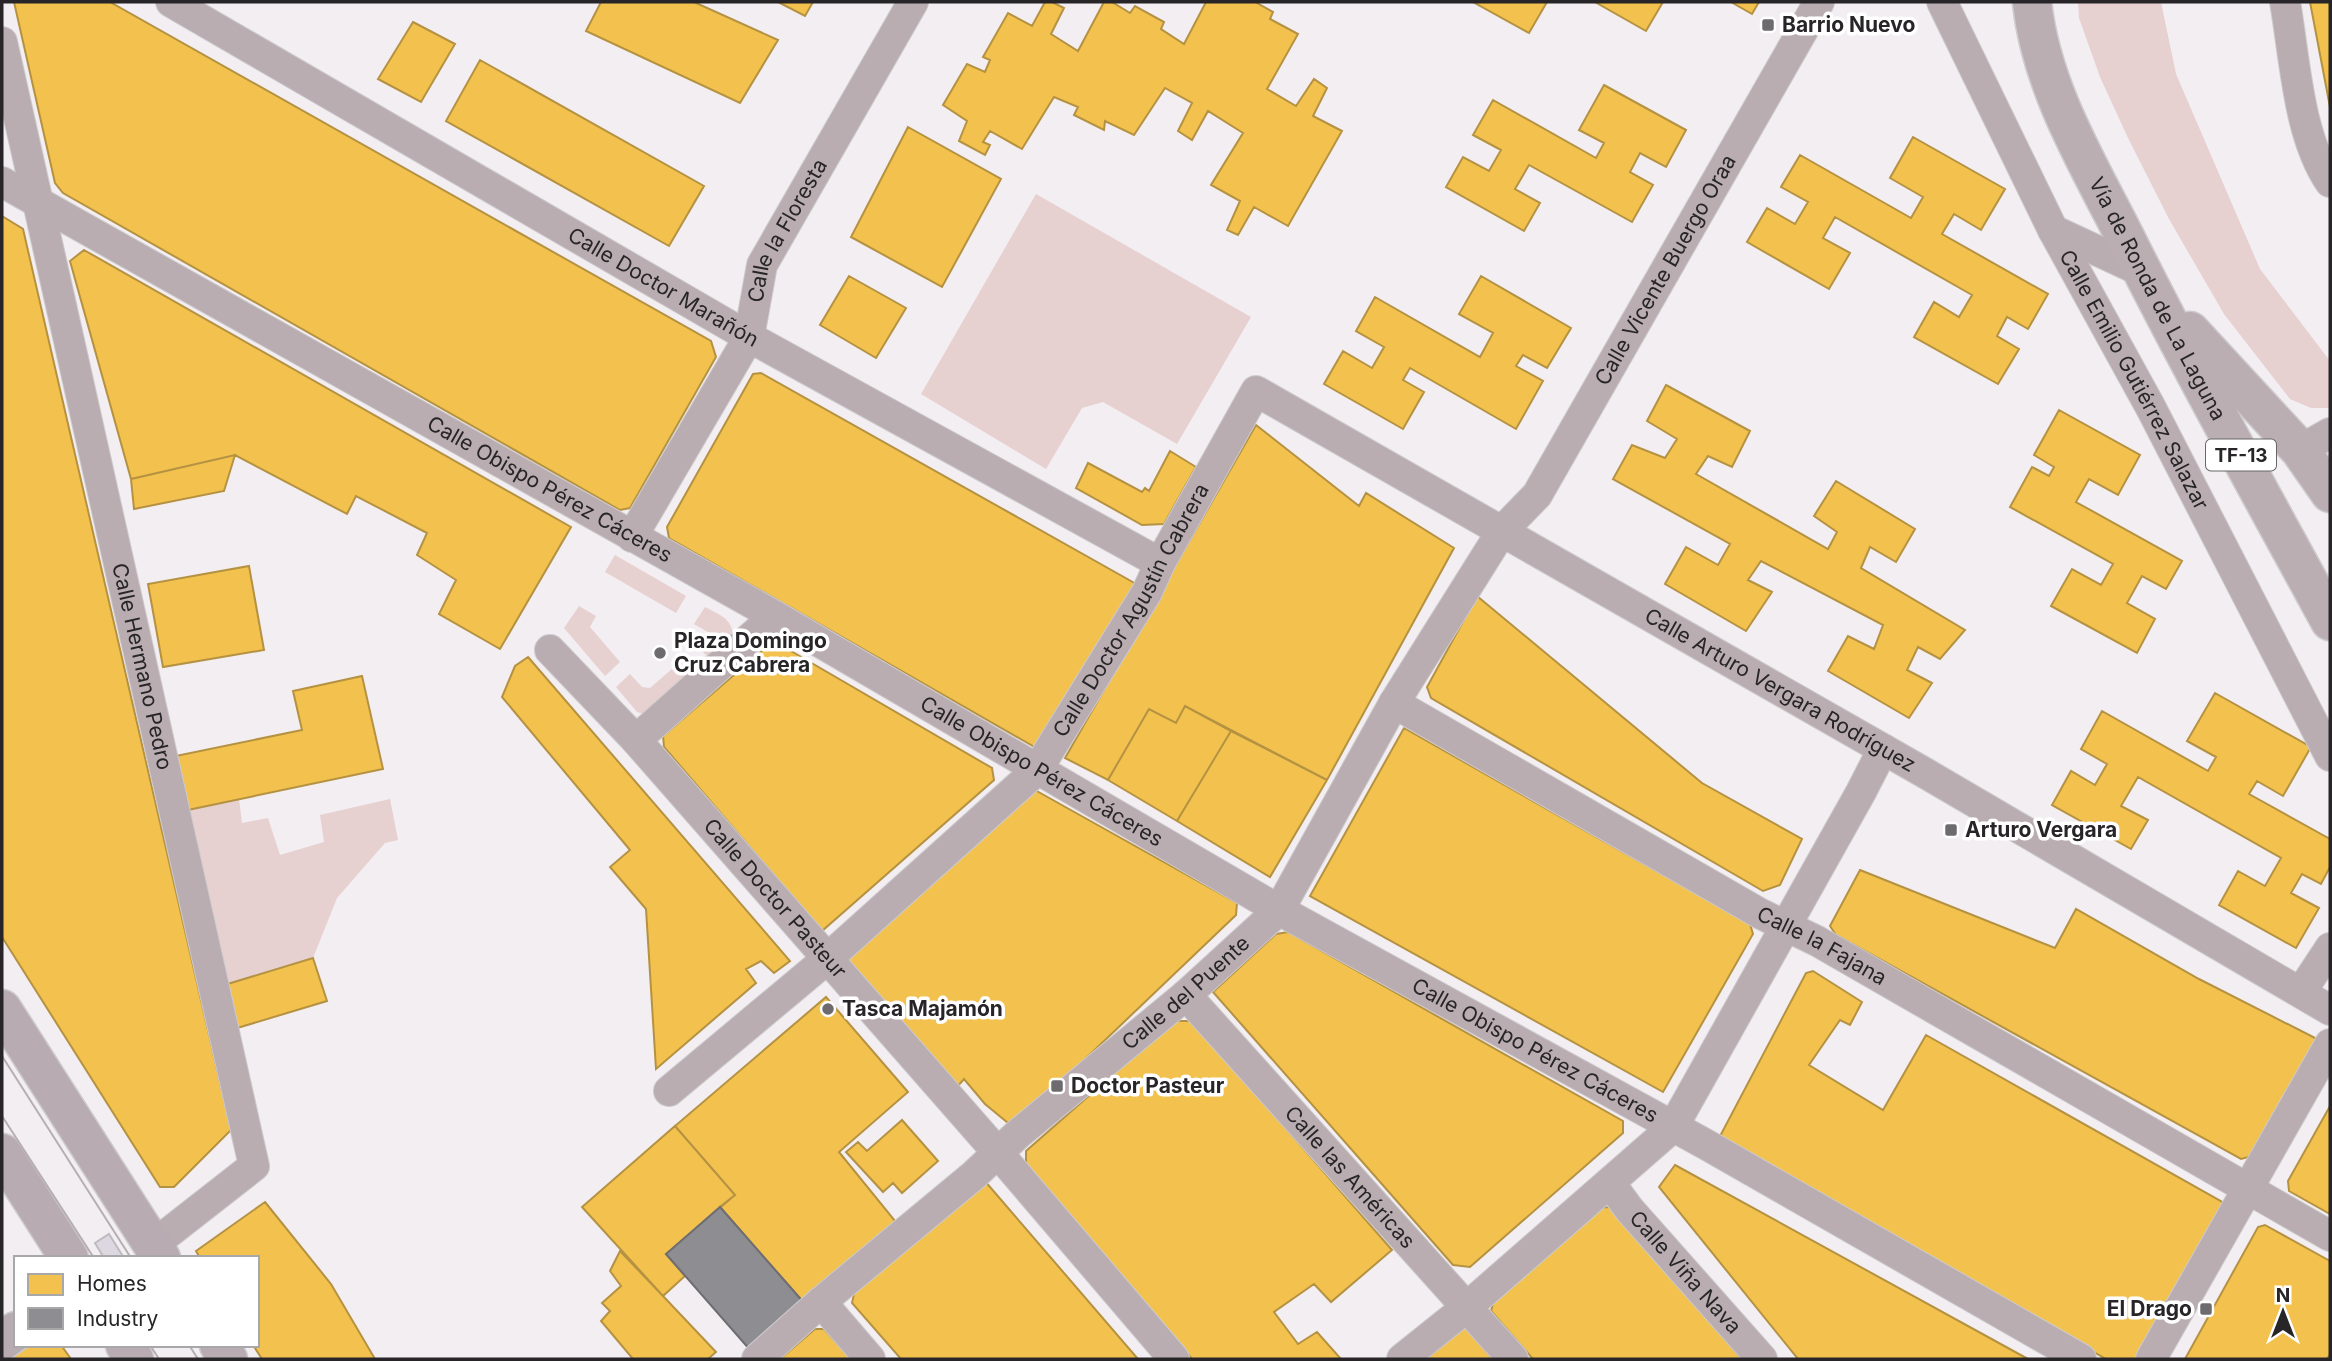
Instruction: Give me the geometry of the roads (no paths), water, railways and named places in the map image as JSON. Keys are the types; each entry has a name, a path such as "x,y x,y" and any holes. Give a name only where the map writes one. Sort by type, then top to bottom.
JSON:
{"main road":[{"name":"Vía de Ronda de La Laguna","path":"2032,2 2035,24 2061,111 2147,280 2330,621"},
{"path":"2147,280 2315,442 2330,493"},
{"path":"2,1009 157,1251"},
{"path":"2,1153 68,1256"}],"street":[{"name":"Calle Doctor Marañón","path":"171,2 750,337 1160,563"},
{"name":"Calle la Floresta","path":"632,537 750,337 762,265 913,2"},
{"name":"Calle Vicente Buergo Oraa","path":"1502,531 1537,495 1819,2"},
{"name":"Calle Emilio Gutiérrez Salazar","path":"1941,2 2053,229 2157,420 2330,756"},
{"path":"2285,2 2308,140 2318,164 2330,182"},
{"name":"Calle Hermano Pedro","path":"2,42 254,1166 157,1251"},
{"name":"Calle Obispo Pérez Cáceres","path":"2,182 775,615 1279,910 1673,1127 2081,1359"},
{"path":"2053,229 2147,280"},
{"name":"Calle Arturo Vergara Rodríguez","path":"1256,391 1882,749 2330,1010"},
{"name":"Calle Doctor Agustín Cabrera","path":"670,1091 827,959 1037,770 1147,592 1160,563 1256,391"},
{"name":"Calle del Puente","path":"757,1359 1186,995 1279,910 1394,702 1502,531"},
{"path":"636,740 775,615"},
{"name":"Calle Doctor Pasteur","path":"550,650 636,740 998,1153 1174,1359"},
{"name":"Calle la Fajana","path":"1394,702 1761,914 1785,924 2330,1236"},
{"path":"1402,1359 1467,1307 1673,1127 1861,792 1882,749"},
{"path":"2301,992 2330,948"},
{"name":"Calle las Américas","path":"1186,995 1513,1359"},
{"path":"2151,1359 2330,1044"},
{"name":"Calle Viña Nava","path":"1610,1182 1629,1209 1762,1359"},
{"path":"821,1302 870,1359"}],"tram line":[{"path":"2,1056 130,1256"},
{"path":"2,1116 93,1256"},
{"path":"151,1347 159,1359"},
{"path":"190,1347 198,1359"}],"place":[{"name":"Barrio Nuevo","path":"1768,25"},
{"name":"Plaza Domingo Cruz Cabrera","path":"660,653"},
{"name":"Arturo Vergara","path":"1951,830"},
{"name":"Tasca Majamón","path":"828,1009"},
{"name":"Doctor Pasteur","path":"1057,1086"},
{"name":"El Drago","path":"2206,1309"}]}
